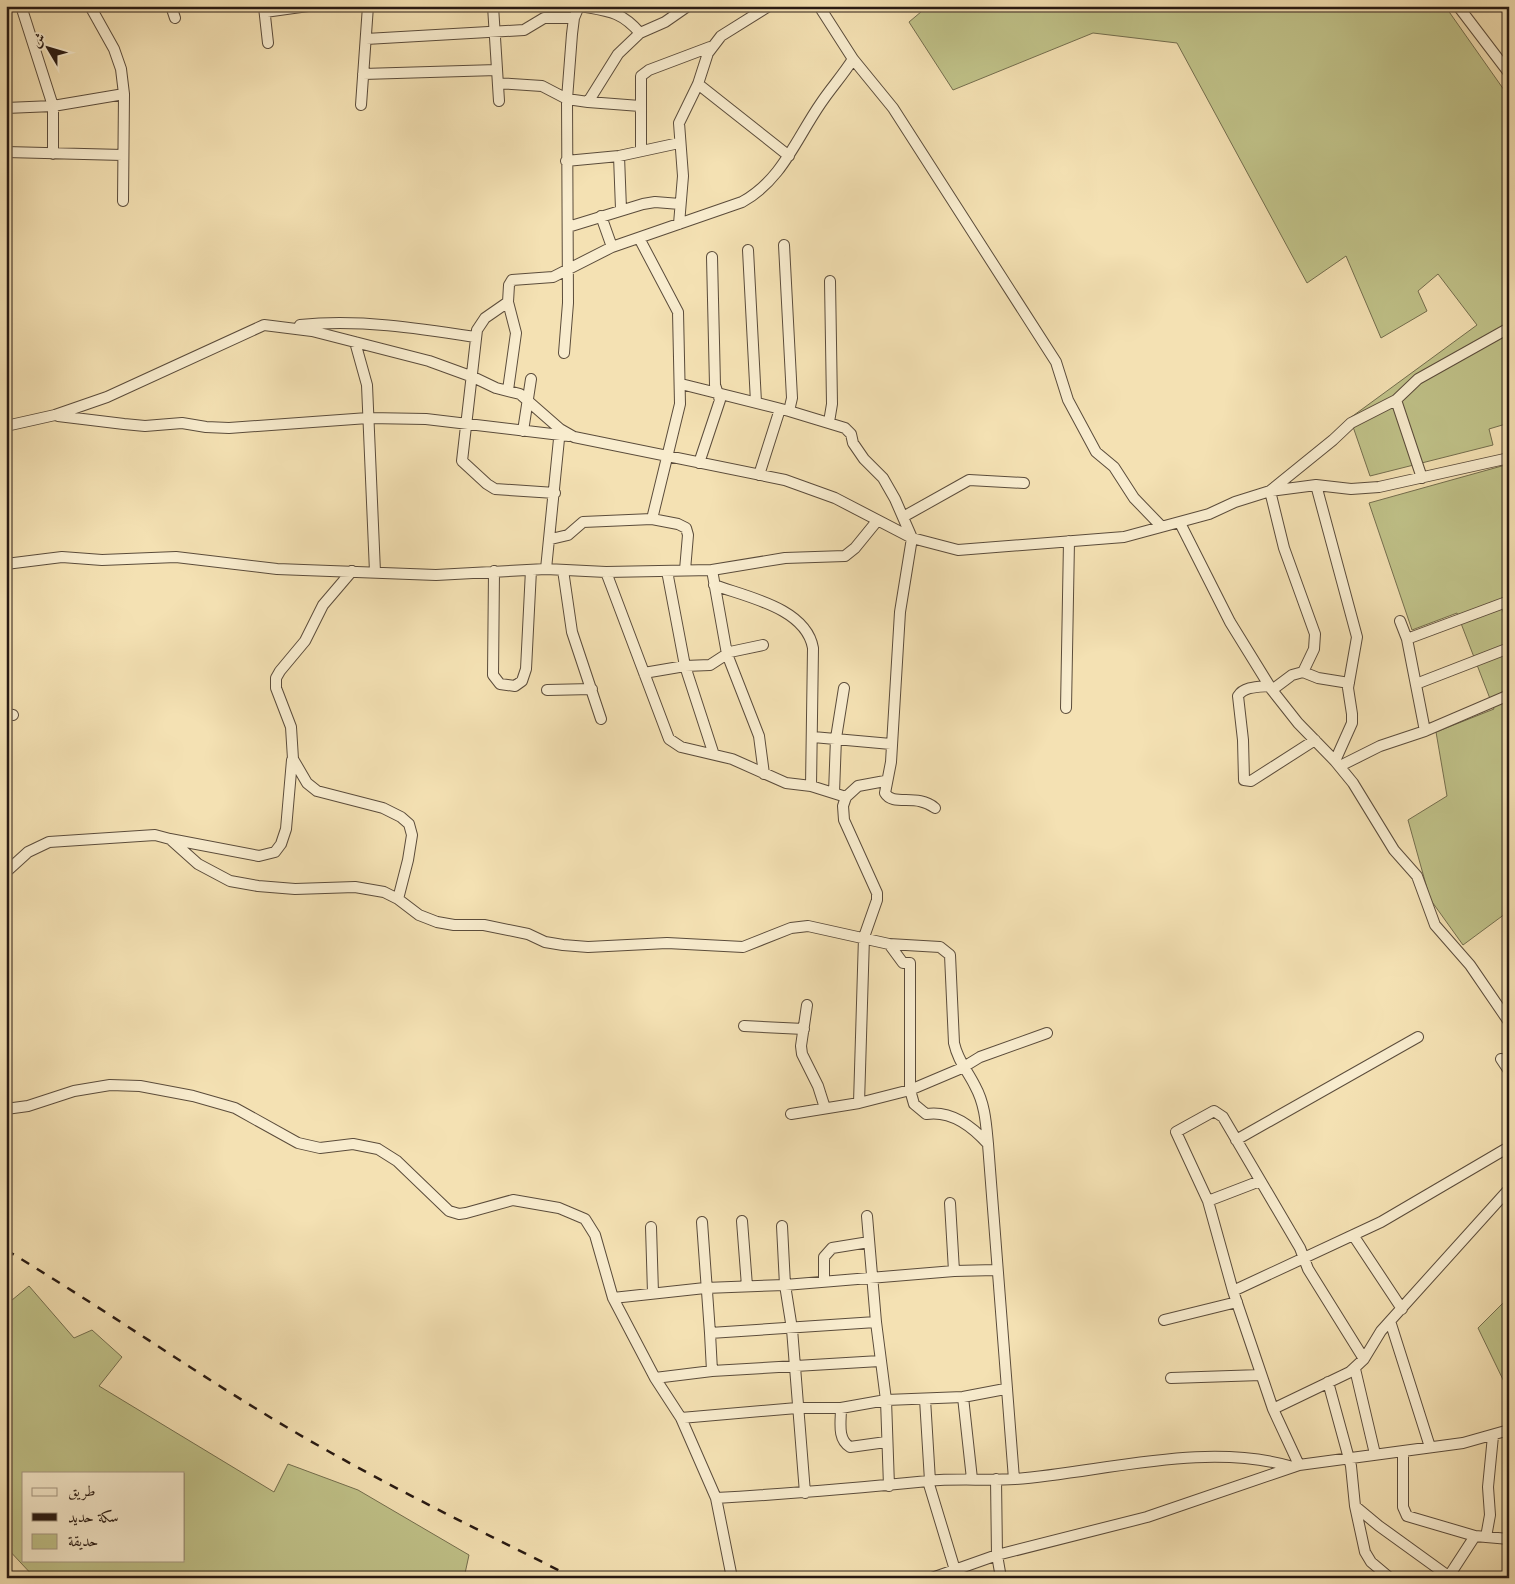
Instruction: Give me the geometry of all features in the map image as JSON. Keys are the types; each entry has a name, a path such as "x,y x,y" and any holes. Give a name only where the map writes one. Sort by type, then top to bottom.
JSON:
{"street":[{"path":"21,6 53,106 53,154"},
{"path":"90,6 114,49 121,69 124,94 123,201"},
{"path":"171,6 175,18"},
{"path":"268,43 265,9 308,6"},
{"path":"361,105 368,6"},
{"path":"493,6 499,101"},
{"path":"564,352 568,303 566,99 574,18 580,6 605,8 621,16 640,33"},
{"path":"588,102 614,57 640,33 664,22 688,6"},
{"path":"641,151 640,82 644,74 710,47 729,29 769,6"},
{"path":"819,6 853,59 893,108 1056,362 1068,400 1096,452 1114,468 1134,498 1161,526"},
{"path":"1458,6 1509,73"},
{"path":"366,39 524,30 544,18 574,18"},
{"path":"679,224 683,176 679,144 679,123 698,84 710,47"},
{"path":"508,390 516,333 508,302 509,285 512,280 544,278 567,270 612,247 742,202 754,195 775,176 821,103 853,59"},
{"path":"363,74 496,70"},
{"path":"498,83 542,86 566,99 640,106"},
{"path":"698,84 789,156"},
{"path":"6,108 53,106 124,94"},
{"path":"566,161 618,156 679,144"},
{"path":"6,152 123,155"},
{"path":"618,156 621,209"},
{"path":"568,227 621,209 655,202 680,204"},
{"path":"601,216 612,247"},
{"path":"639,238 678,312 680,404 652,519"},
{"path":"759,475 784,410 792,398 784,245"},
{"path":"748,250 756,402"},
{"path":"699,463 720,400 715,386 712,256"},
{"path":"829,422 832,404 830,281"},
{"path":"508,302 485,318 475,337 473,377 465,425 462,461 490,486 501,490 555,493"},
{"path":"6,426 55,415 132,387 264,325 289,326 327,322 394,324 475,337"},
{"path":"289,326 429,361 508,390 528,400 560,432 551,539 546,569"},
{"path":"1270,491 1351,423 1396,400 1418,379 1509,328"},
{"path":"355,342 367,385 375,572"},
{"path":"523,431 531,379"},
{"path":"681,384 829,422 851,434 853,443 864,460 882,478 912,538 900,612 890,768 885,781 885,792 890,799 923,800 935,808"},
{"path":"1396,400 1422,478"},
{"path":"55,415 145,426 182,423 206,428 368,418 426,419 523,431 560,432 574,437 785,480 820,492 912,538 958,550 1124,536 1180,523 1270,491 1316,484 1351,489 1366,488 1422,478 1509,458"},
{"path":"903,517 968,480 1024,483"},
{"path":"1316,484 1356,630 1356,646 1349,683 1352,723 1337,764"},
{"path":"1270,491 1284,548 1315,634 1314,649 1303,672"},
{"path":"551,539 568,535 583,522 652,519 678,524 686,528 688,535 685,570"},
{"path":"6,564 62,558 102,560 176,557 277,569 436,575 546,569 606,572 712,570 785,558 845,556 855,548 877,521"},
{"path":"1180,523 1230,622 1271,688 1298,723 1337,764 1394,850 1417,876 1435,926 1470,965 1509,1022"},
{"path":"1066,708 1069,541"},
{"path":"494,571 493,675 500,684 516,686 522,680 526,669 531,570"},
{"path":"563,570 572,632 600,719"},
{"path":"712,570 727,654 759,736 764,774"},
{"path":"6,872 28,852 49,842 155,834 170,839 259,856 275,852 281,844 286,830 292,759 291,727 278,697 276,678 305,640 323,605 352,571"},
{"path":"668,571 685,666 713,752"},
{"path":"606,572 669,738 681,747 713,752 794,785 811,786 846,797"},
{"path":"714,585 757,599 798,620 806,628 813,648 811,786"},
{"path":"1407,639 1509,601"},
{"path":"1400,621 1407,639 1426,731"},
{"path":"644,673 685,666 710,665 727,654 763,645"},
{"path":"1416,684 1509,648"},
{"path":"1315,740 1251,781 1244,780 1244,740 1238,696 1243,690 1271,688 1292,675 1303,672 1318,678 1349,683"},
{"path":"834,793 836,738 844,688"},
{"path":"547,690 592,690"},
{"path":"1337,764 1380,746 1426,731 1509,695"},
{"path":"813,737 891,744"},
{"path":"292,759 307,784 317,791 383,808 401,817 409,824 412,835 398,899"},
{"path":"860,1102 864,937 877,900 877,893 842,813 846,797 858,786 885,781"},
{"path":"170,839 198,864 230,881 258,886 295,889 355,887 384,892 398,899 419,915 437,922 454,925 484,925 528,934 545,942 588,947 667,943 743,947 791,928 808,926 889,944 940,947 948,952 954,1043 962,1068 975,1085 985,1111 1005,1389 1014,1479"},
{"path":"889,944 903,963 910,963 910,1090 914,1104 926,1114 938,1112 960,1120 980,1134 988,1144"},
{"path":"807,1005 801,1046 802,1054 818,1086 825,1108"},
{"path":"744,1026 804,1029"},
{"path":"791,1114 860,1102 910,1090 962,1068 980,1057 1047,1033"},
{"path":"1236,1140 1418,1037"},
{"path":"1502,1060 1509,1071"},
{"path":"6,1109 28,1106 94,1087 140,1086 193,1096 235,1108 298,1143 320,1148 353,1144 378,1149 397,1160 450,1211 459,1214 513,1200 559,1208 585,1220 595,1235 613,1298 656,1378 681,1418 716,1498 732,1578"},
{"path":"1296,1466 1261,1375 1233,1290 1208,1201 1176,1132 1214,1111 1218,1112 1260,1181 1304,1258 1308,1269 1364,1359"},
{"path":"1233,1290 1353,1235 1422,1199 1509,1147"},
{"path":"1208,1201 1260,1181"},
{"path":"1273,1409 1355,1369 1364,1359 1376,1337 1509,1189"},
{"path":"950,1202 954,1271"},
{"path":"867,1216 880,1361 886,1400 889,1486"},
{"path":"742,1221 747,1286"},
{"path":"702,1222 712,1372"},
{"path":"782,1226 785,1285 796,1368 797,1408 805,1493"},
{"path":"651,1227 653,1293"},
{"path":"1353,1235 1402,1308"},
{"path":"824,1282 824,1258 832,1248 869,1242"},
{"path":"613,1298 705,1288 785,1285 954,1271 996,1270"},
{"path":"1164,1320 1237,1302"},
{"path":"1390,1321 1430,1447"},
{"path":"710,1333 876,1322"},
{"path":"656,1378 712,1372 880,1361"},
{"path":"1355,1369 1374,1454"},
{"path":"1171,1378 1261,1375"},
{"path":"1328,1382 1349,1458 1355,1506 1364,1552 1371,1562 1390,1578"},
{"path":"681,1418 797,1408 841,1408 886,1400 963,1396 1005,1389"},
{"path":"963,1396 972,1479"},
{"path":"925,1399 929,1481 955,1570"},
{"path":"841,1408 841,1438 846,1445 850,1447 886,1442"},
{"path":"932,1578 997,1555 1147,1517 1296,1466 1463,1443 1509,1430"},
{"path":"1486,1538 1490,1515 1488,1482 1493,1436"},
{"path":"1403,1451 1404,1512 1411,1517 1475,1536 1509,1538"},
{"path":"716,1498 805,1493 929,1481 1014,1479 1208,1457 1256,1458 1296,1466"},
{"path":"996,1479 997,1555 1001,1578"},
{"path":"1355,1506 1379,1526 1450,1577 1475,1536"}],"green space":[{"path":"928,6 1445,6 1509,97 1509,423 1489,429 1493,445 1370,476 1350,418 1477,325 1438,274 1418,291 1427,311 1381,338 1346,256 1307,283 1177,43 1093,33 953,90 909,22"},
{"path":"1509,464 1509,597 1499,601 1509,628 1509,911 1463,945 1430,899 1408,820 1447,796 1436,732 1494,709 1457,613 1412,630 1369,503"},
{"path":"29,1286 74,1338 92,1330 122,1357 99,1386 274,1492 288,1464 358,1490 469,1555 464,1578 35,1578 6,1547 6,1305"},
{"path":"1509,1297 1509,1392 1478,1328"}],"railway":[{"path":"6,1250 246,1403 328,1451 450,1516 574,1578"}]}
